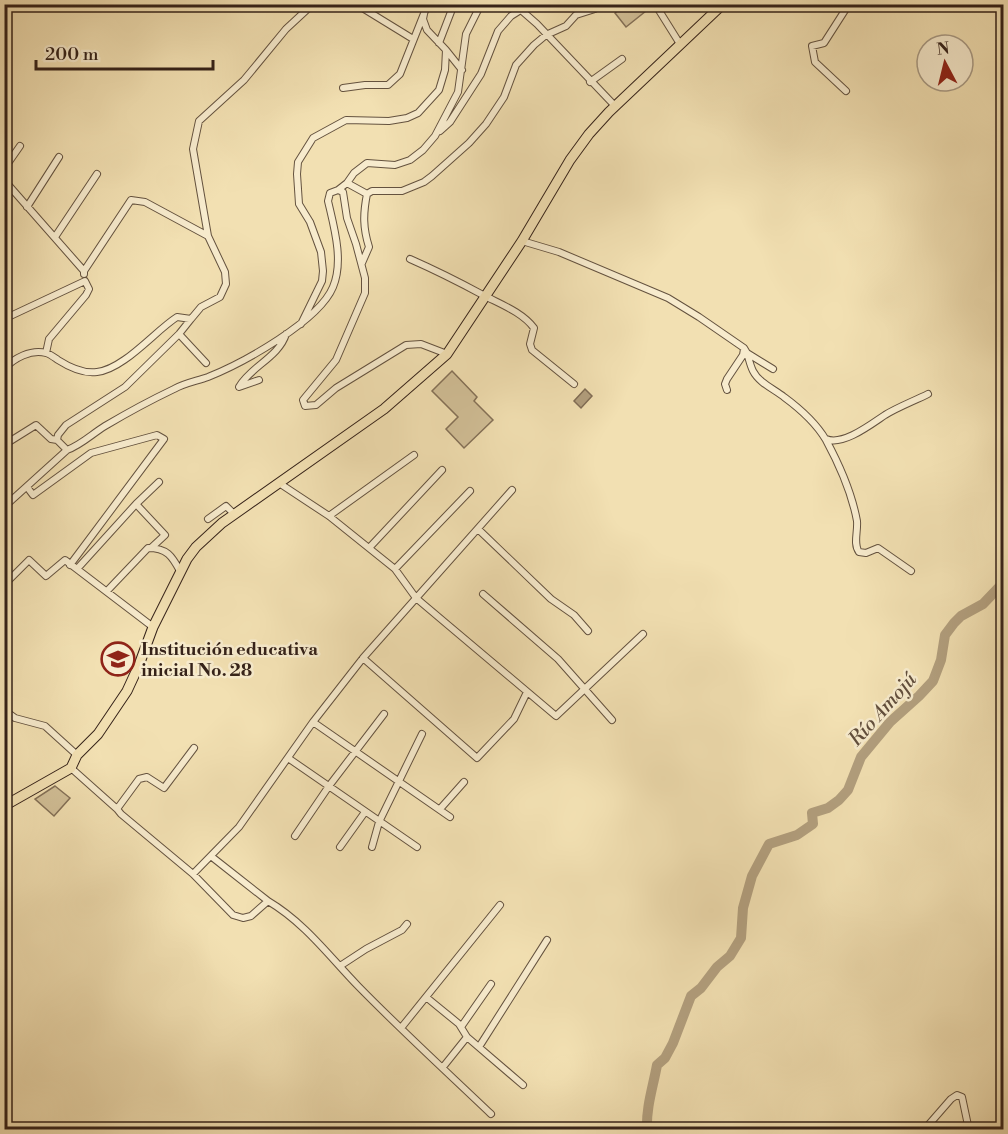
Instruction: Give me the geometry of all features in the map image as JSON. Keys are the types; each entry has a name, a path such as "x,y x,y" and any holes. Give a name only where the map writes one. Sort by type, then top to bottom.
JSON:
{"highway":[{"path":"4,806 71,768 77,754 98,734 127,691 153,627 180,571 196,548 234,514 392,402 447,354 522,241 570,160 589,134 615,106 723,4"}],"street":[{"path":"57,440 66,425 125,387 179,334 201,308 220,297 226,284 225,273 208,236 193,149 199,121 244,80 286,29 313,4"},
{"path":"356,4 413,39"},
{"path":"417,4 426,8"},
{"path":"439,43 454,4"},
{"path":"435,136 458,92 466,34 481,4"},
{"path":"4,507 66,450 76,447 105,426 176,387 210,376 286,334 301,325 318,309 333,288 338,268 328,201 330,193 347,183 354,173 367,163 395,165 410,160 423,150 450,122 481,74 498,31 511,16 530,4"},
{"path":"367,194 372,191 402,191 423,183 432,176 486,123 504,98 516,65 534,45 546,35 566,26 576,15 595,9 600,4"},
{"path":"655,4 680,44"},
{"path":"846,91 815,62 812,46 824,43 849,4"},
{"path":"343,88 388,85 400,74 426,8"},
{"path":"426,8 423,20 427,30 462,70"},
{"path":"520,10 534,21 615,106"},
{"path":"301,325 322,281 323,270 321,252 310,222 300,204 298,162 313,138 346,120 389,121 407,118 418,113 439,90 446,70 446,50"},
{"path":"590,82 622,59"},
{"path":"4,168 20,146"},
{"path":"27,207 59,157"},
{"path":"55,237 97,174"},
{"path":"4,180 84,271 89,289 49,339 46,353"},
{"path":"347,183 367,194"},
{"path":"338,190 342,192 347,218 362,264 365,293 336,360 303,400 305,406 316,405 336,388 406,345 421,344 447,354"},
{"path":"362,264 369,247 363,230 367,194"},
{"path":"84,271 131,200 145,202 208,236"},
{"path":"522,241 559,252 668,298 773,369"},
{"path":"410,259 499,302 531,324 534,330 531,349 574,384"},
{"path":"4,319 86,281"},
{"path":"4,369 9,363 28,353 46,353 71,368 96,372 111,368 144,346 177,317 191,319"},
{"path":"179,334 206,363"},
{"path":"258,380 239,387 251,372 277,349 286,334"},
{"path":"726,390 727,379 746,350"},
{"path":"746,350 758,378 793,404 815,425 825,439 842,473 854,510 858,532 856,547 859,552 866,553 878,548 911,571"},
{"path":"825,439 833,442 843,440 928,394"},
{"path":"4,445 36,425 51,439 57,440 66,450"},
{"path":"27,487 33,495 91,453 157,435 164,440 74,567"},
{"path":"329,516 414,455"},
{"path":"369,548 442,470"},
{"path":"74,567 159,482"},
{"path":"279,483 329,516 395,569 416,598 556,716 643,634"},
{"path":"193,874 239,827 363,658 513,490"},
{"path":"395,569 470,491"},
{"path":"107,591 146,550 165,535 136,504"},
{"path":"208,519 226,506 234,514"},
{"path":"478,529 551,599 574,615 588,631"},
{"path":"151,548 170,554 180,571"},
{"path":"4,585 30,560 46,576 65,561 153,627"},
{"path":"483,594 558,660 612,720"},
{"path":"363,658 477,758 514,719 528,692"},
{"path":"4,710 15,718 45,726 77,754"},
{"path":"295,836 329,786 384,714"},
{"path":"314,722 450,817"},
{"path":"372,847 378,822 422,734"},
{"path":"117,808 139,779 147,777 164,788 194,748"},
{"path":"288,758 417,847"},
{"path":"71,768 121,814 193,874 233,915 243,918 251,916 268,901"},
{"path":"440,809 464,782"},
{"path":"340,847 365,812"},
{"path":"212,856 304,928 401,1028 491,1114"},
{"path":"401,1028 500,905"},
{"path":"340,966 402,930 407,924"},
{"path":"478,1047 547,940"},
{"path":"461,1027 491,984"},
{"path":"426,997 461,1027 467,1037 478,1047 523,1085"},
{"path":"443,1068 467,1037"},
{"path":"924,1130 957,1095 962,1097 969,1130"}],"shaded area":[{"path":"626,4 651,7 626,27 615,13"},
{"path":"452,371 477,397 474,401 493,420 464,448 446,429 458,417 432,391"},
{"path":"585,389 592,396 581,408 574,401"},
{"path":"55,786 70,798 54,816 35,799"}],"waterway":[{"name":"Río Amojú","path":"647,1130 649,1105 657,1065 665,1058 673,1043 691,996 730,956 741,938 743,908 752,876 769,844 797,835 813,824 812,813 828,808 848,790 861,757 890,722 933,681 941,660 945,635 961,616 983,604 1004,582"}],"place":[{"name":"Institución educativa inicial No. 28","path":"118,659"}]}
